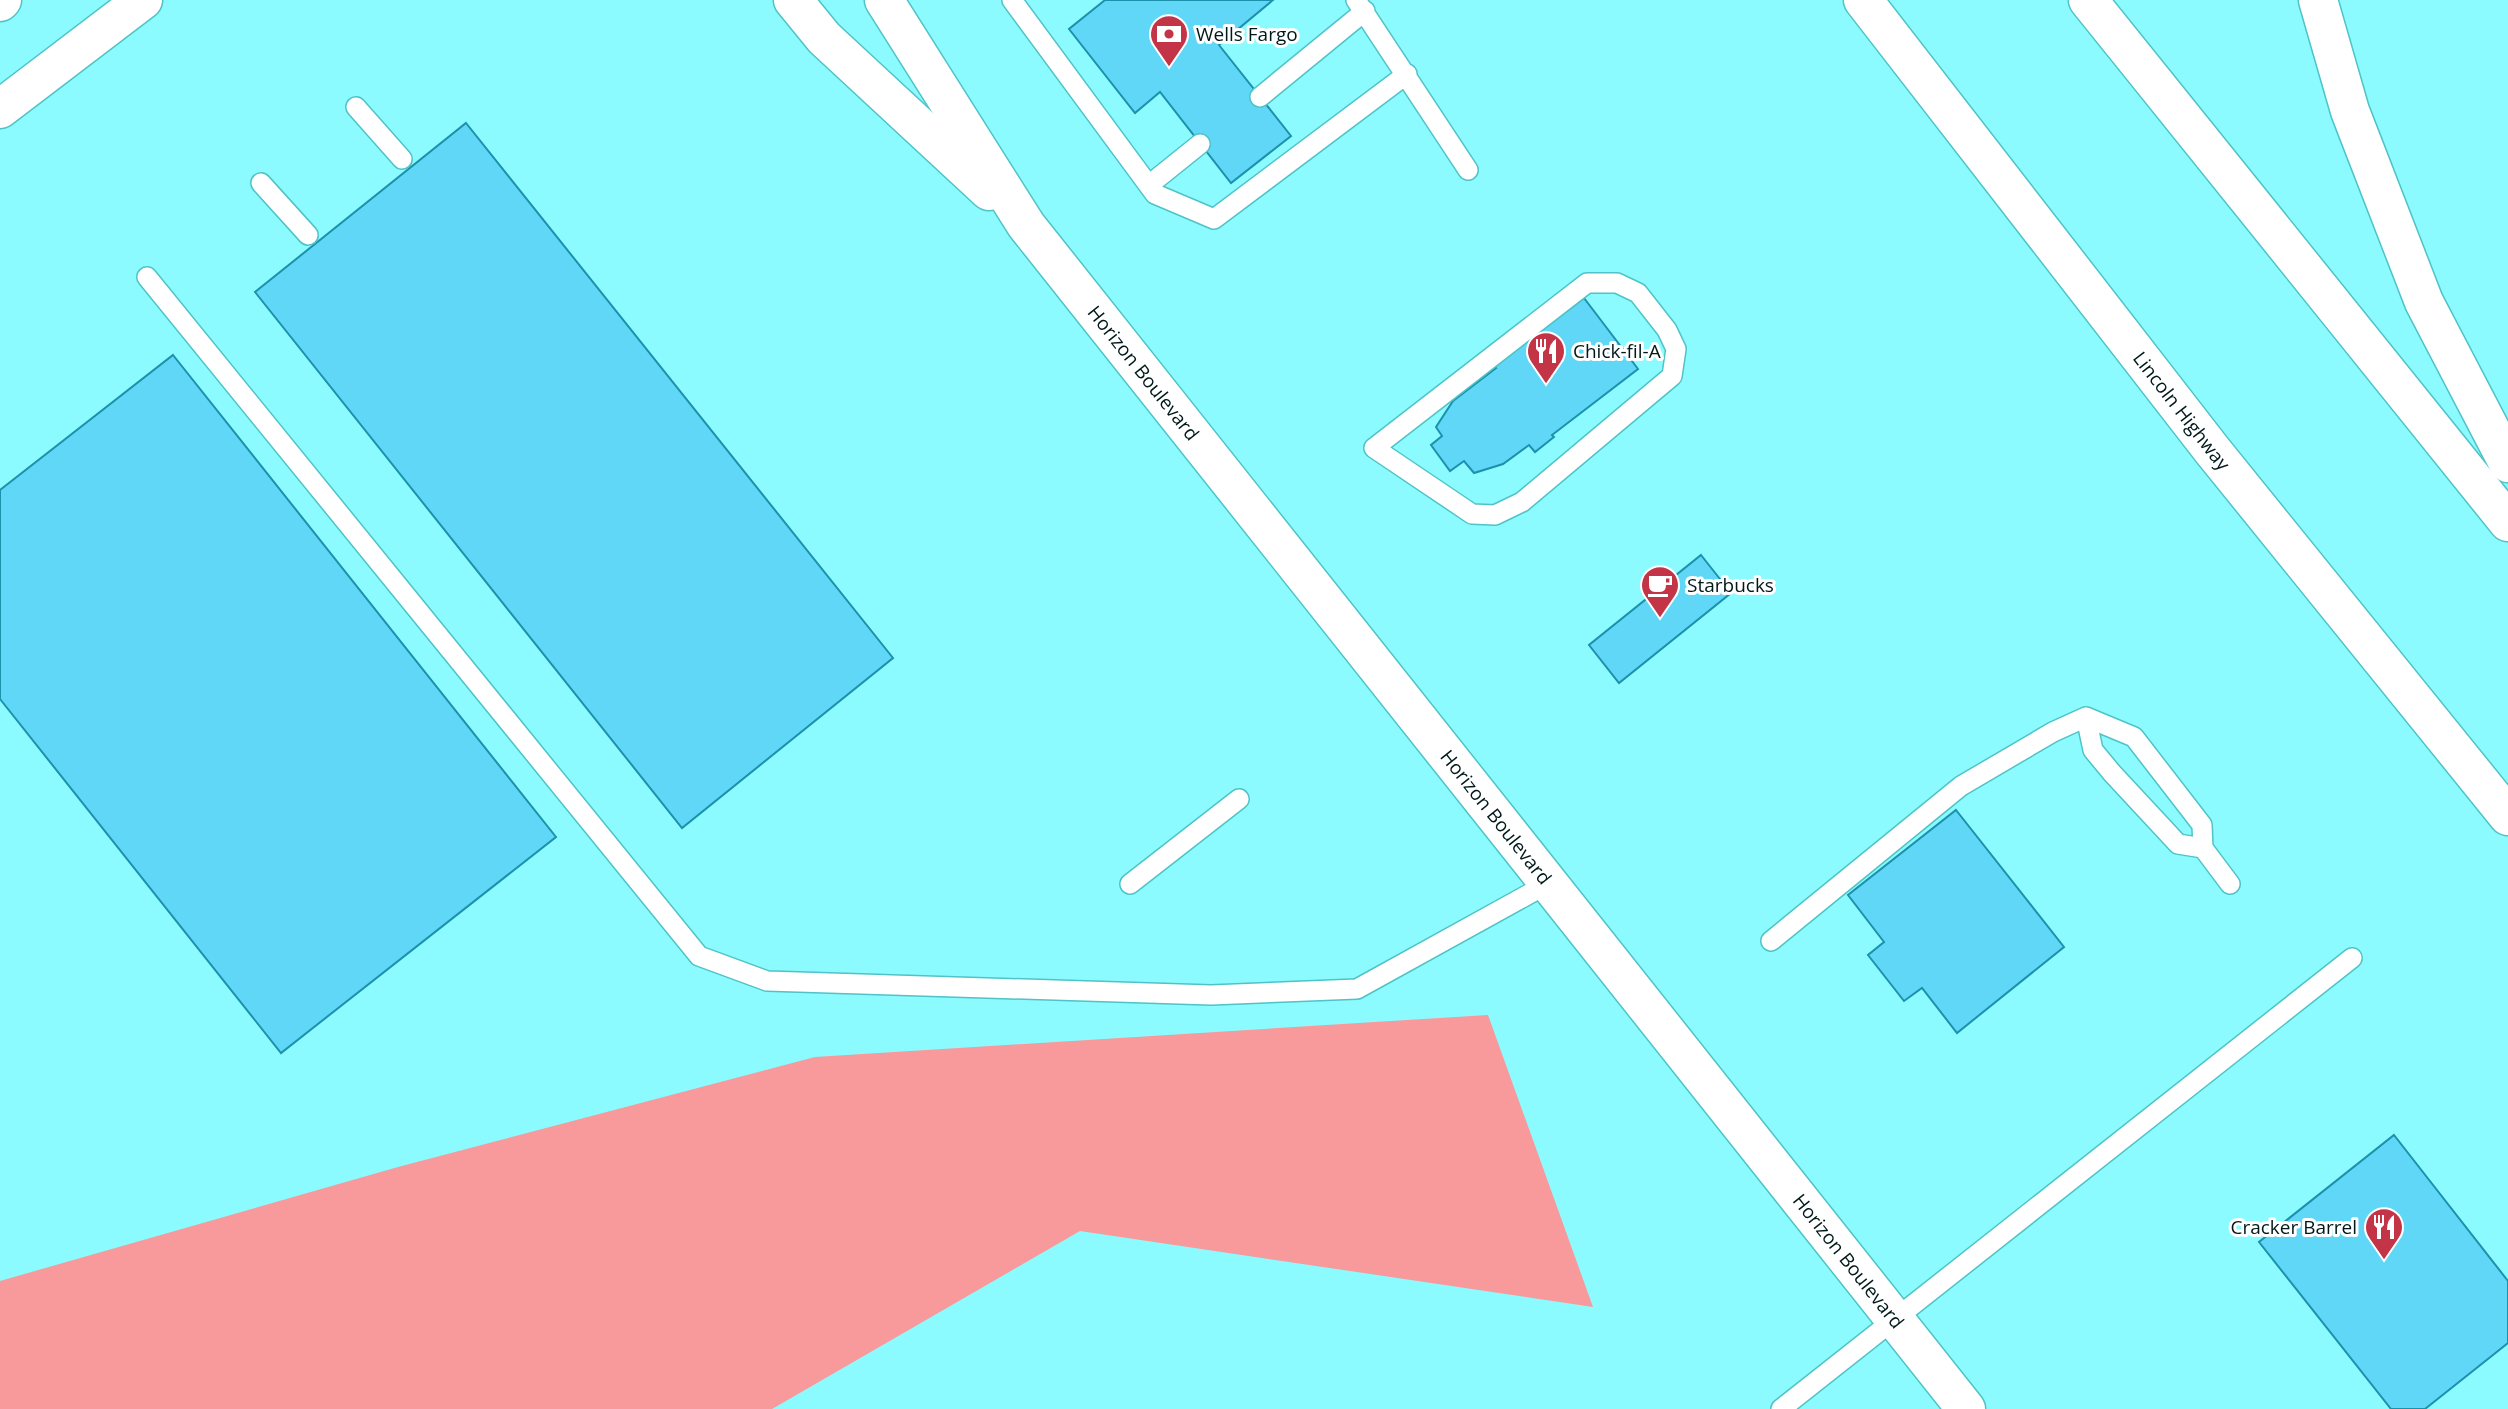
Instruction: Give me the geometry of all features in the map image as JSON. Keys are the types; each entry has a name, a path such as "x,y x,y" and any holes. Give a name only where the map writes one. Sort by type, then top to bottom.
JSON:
{"main road":[{"path":"0,109 143,0"},
{"name":"Horizon Boulevard","path":"793,0 824,38 1026,225"},
{"name":"Horizon Boulevard","path":"884,0 1026,225 1966,1409"},
{"name":"Lincoln Highway","path":"1863,0 2212,450 2508,816"},
{"path":"2088,0 2508,522"},
{"path":"2318,0 2350,111 2424,302 2508,463"}],"lane":[{"path":"1012,0 1155,194 1214,219 1407,74"},
{"path":"1260,97 1361,5 1468,170"},
{"path":"356,107 402,159"},
{"path":"1149,185 1200,144"},
{"path":"261,183 308,235"},
{"path":"147,277 699,956 767,981 1211,995 1357,989 1549,883"},
{"path":"1617,282 1638,293 1667,330 1676,349 1672,376 1522,502 1495,514 1472,514 1374,448 1587,283 1617,282"},
{"path":"2086,717 2093,750 2112,773 2178,844 2203,848"},
{"path":"1771,941 1961,786 2053,732 2086,717 2134,737 2202,825 2203,848 2230,884"},
{"path":"1130,884 1239,799"},
{"path":"1781,1409 2352,958"}],"shaded area":[{"path":"1488,1015 1593,1307 1080,1231 772,1409 0,1409 0,1281 398,1167 815,1057"}],"building":[{"name":"Wells Fargo","path":"1105,0 1273,0 1219,45 1291,136 1231,183 1160,92 1135,113 1069,29"},
{"path":"466,123 893,658 682,828 255,292"},
{"name":"Chick-fil-A","path":"1584,298 1638,369 1552,435 1554,437 1535,452 1529,445 1503,464 1474,473 1464,461 1450,471 1431,445 1442,436 1436,427 1453,401 1496,368 1492,363 1515,350"},
{"path":"173,355 556,837 281,1053 0,699 0,490"},
{"name":"Starbucks","path":"1701,555 1731,593 1619,683 1589,645"},
{"path":"1956,810 2064,947 1957,1033 1922,988 1904,1001 1868,955 1884,942 1848,895"},
{"name":"Cracker Barrel","path":"2394,1135 2508,1281 2508,1343 2425,1409 2391,1409 2259,1242"}],"place":[{"name":"Wells Fargo","path":"1169,68"},
{"name":"Chick-fil-A","path":"1546,385"},
{"name":"Starbucks","path":"1660,619"},
{"name":"Cracker Barrel","path":"2384,1261"}]}
